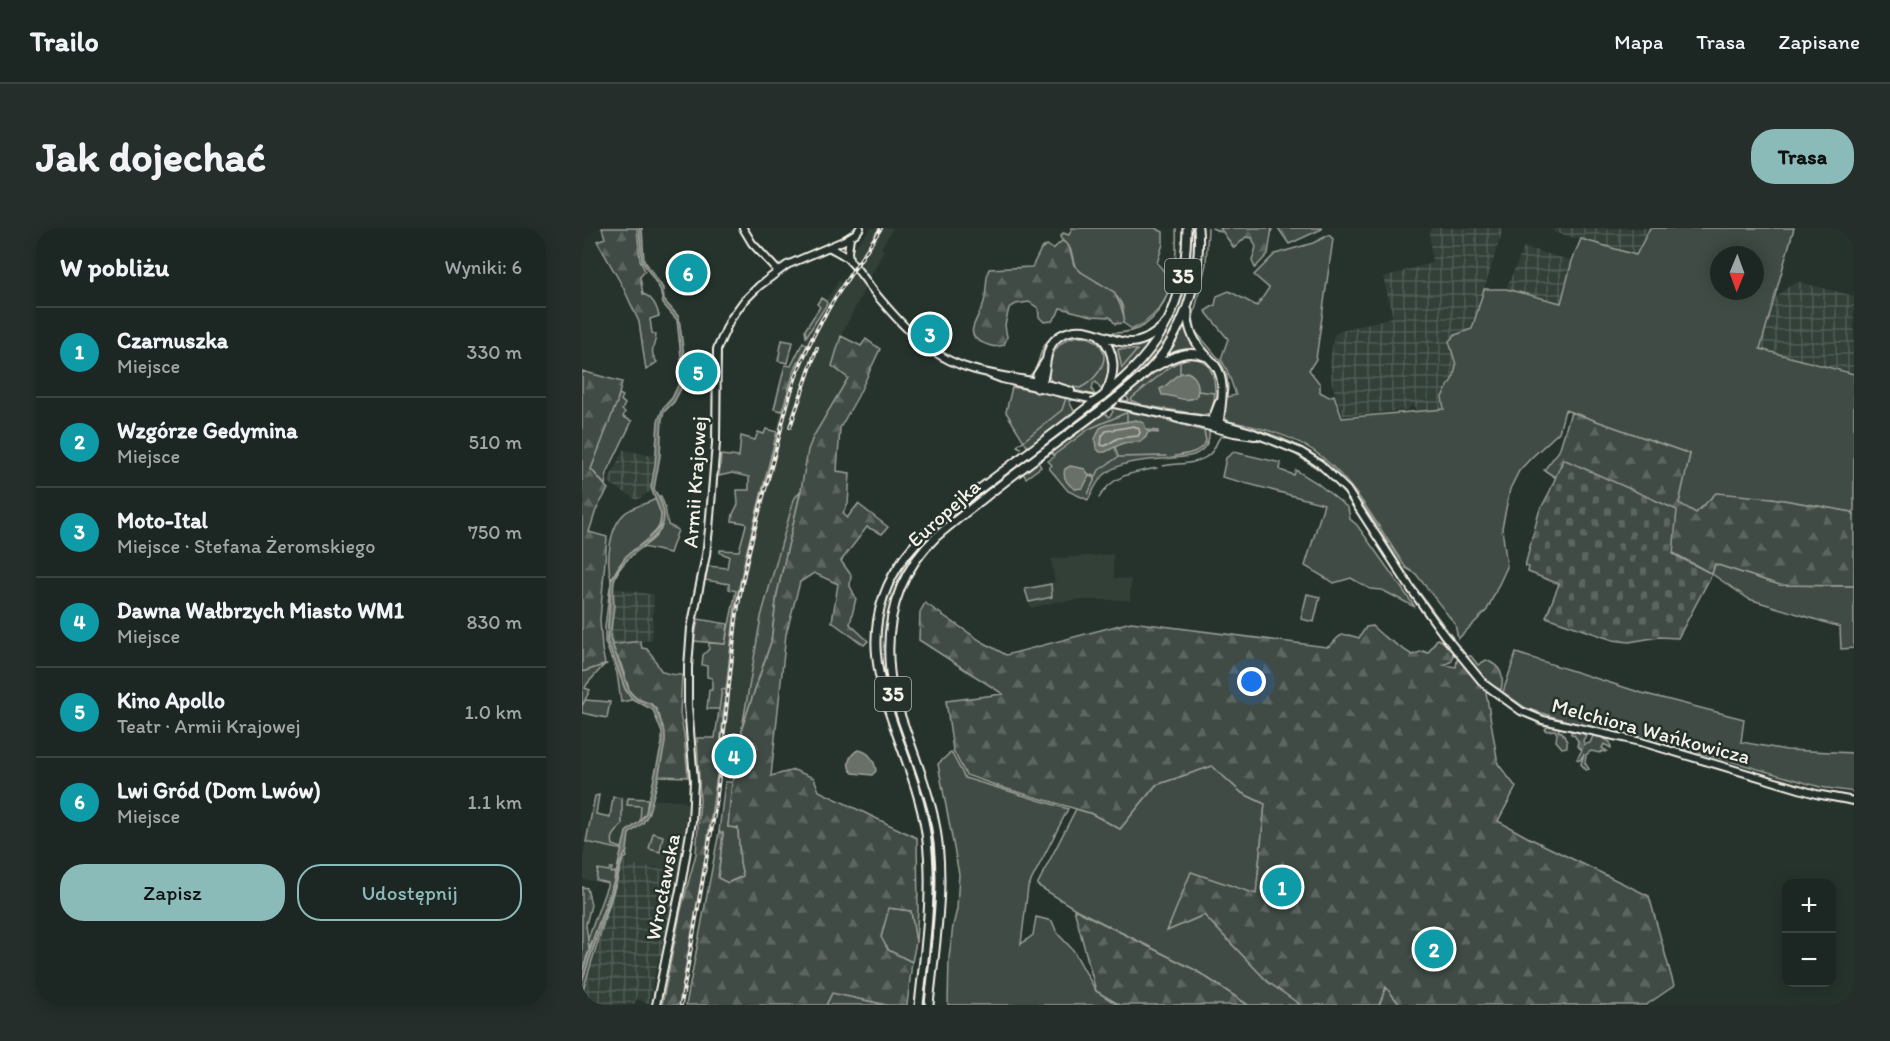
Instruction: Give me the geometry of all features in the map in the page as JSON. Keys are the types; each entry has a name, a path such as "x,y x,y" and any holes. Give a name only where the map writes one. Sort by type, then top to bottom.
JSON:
{"main road":[{"path":"743,228 752,243 778,271"},
{"name":"Armii Krajowej","path":"693,775 688,667 691,628 708,541 716,442 717,352 723,332 733,315 752,292 778,271 796,260 850,237 860,228"},
{"name":"Europejka","path":"919,1005 930,885 929,858 920,802 881,689 876,645 881,607 897,569 919,541 959,506 1122,381 1142,360 1154,345 1176,302 1184,273 1187,228"},
{"name":"Europejka","path":"929,1005 940,888 939,862 933,814 893,692 889,672 888,642 896,600 914,564 936,538 1148,371 1178,328 1189,303 1198,258 1198,228"},
{"path":"849,260 850,237"},
{"name":"Melchiora Wańkowicza","path":"829,247 849,260 880,299 910,331 930,349 948,360 989,374 1062,388 1082,396 1262,436 1301,452 1320,464 1334,477 1359,508 1411,589 1461,656 1484,684 1521,711 1543,720 1641,742 1815,794 1854,801"},
{"path":"1189,303 1190,331 1197,345 1215,364 1221,377 1222,387 1215,424"},
{"path":"1038,384 1051,346 1062,335 1078,330 1120,342 1135,342 1152,335 1167,322"},
{"path":"1098,334 1108,346 1113,366 1110,382 1103,396"},
{"path":"1148,371 1184,353 1194,353 1209,358"},
{"name":"Wrocławska","path":"656,1005 688,844 693,810 693,775"}],"shaded area":[{"path":"871,228 893,228 881,248 884,250 841,336 843,375 849,378 813,437 808,450 801,490 794,499 761,617 742,728 740,770 732,783 716,781 735,607 746,553 790,376 809,331 827,305 826,301 839,280 843,282 855,262 853,254 855,246"},
{"path":"1431,228 1501,228 1502,232 1472,329 1455,335 1449,341 1456,365 1454,376 1442,397 1445,409 1416,411 1414,404 1407,410 1343,416 1332,384 1330,362 1334,335 1342,330 1393,317 1383,277 1432,263 1429,232"},
{"path":"1554,228 1650,228 1636,255 1553,232"},
{"path":"1524,247 1572,261 1561,303 1506,289"},
{"path":"1799,282 1854,296 1854,374 1760,350 1773,300 1789,286"},
{"path":"623,450 656,456 651,491 637,500 608,482"},
{"path":"1113,554 1114,578 1131,579 1130,600 1055,602 1031,608 1024,589 1055,582 1051,559"},
{"path":"614,588 654,595 652,640 611,645"},
{"path":"622,798 686,803 688,809 679,871 629,864 626,851 621,855 615,872 611,873 608,884 582,879 582,859 593,813 621,817"},
{"path":"627,857 629,864 679,871 663,955 659,956 649,1003 636,999 634,1005 582,1005 582,993 623,858"}],"green space":[{"path":"602,228 637,228 640,260 645,271 640,277 643,294 654,303 659,316 650,319 652,333 656,335 652,352 657,362 646,370 639,322 623,287 597,241 605,238"},
{"path":"1072,228 1155,228 1163,232 1163,244 1157,263 1167,277 1168,290 1166,298 1157,311 1145,322 1132,329 1123,323 1122,304 1117,297 1075,266 1071,250 1060,237 1063,233 1069,235"},
{"path":"1191,228 1194,228 1194,256 1191,281 1176,325 1149,362 1110,398 1128,401 1126,396 1165,365 1180,358 1197,357 1212,366 1216,373 1217,399 1211,416 1201,417 1143,406 1105,398 1048,382 1045,378 1054,347 1064,337 1076,333 1087,334 1098,339 1106,348 1110,360 1109,375 1101,390 1096,382 1093,384 1092,390 1095,395 1107,398 1138,369 1162,338 1179,304 1188,267"},
{"path":"1220,228 1272,228 1268,254 1255,268 1252,261 1256,247 1252,238 1246,237 1234,248"},
{"path":"1278,228 1322,228 1322,229 1289,244"},
{"path":"1650,228 1794,228 1760,349 1854,374 1854,515 1851,512 1772,498 1696,513 1677,510 1690,454 1565,410 1559,432 1519,471 1510,489 1502,528 1507,567 1487,610 1458,639 1455,624 1416,574 1406,568 1368,510 1335,469 1301,443 1265,429 1228,421 1224,416 1227,397 1236,395 1221,359 1228,339 1205,311 1215,305 1217,296 1229,291 1257,306 1269,288 1254,275 1275,254 1313,243 1329,235 1333,239 1316,359 1309,370 1320,384 1320,392 1329,397 1334,395 1342,418 1444,409 1442,397 1454,376 1456,365 1449,341 1455,335 1472,329 1484,289 1506,289 1561,303 1572,261 1581,239 1636,255"},
{"path":"1062,241 1069,246 1074,265 1081,272 1114,292 1124,317 1123,323 1115,324 1110,317 1092,316 1060,308 1052,321 1044,322 1039,317 1038,308 1029,302 1016,304 1009,308 1005,325 1007,337 1004,345 992,346 976,339 973,330 984,302 989,269 1032,267 1041,249 1047,245 1053,249"},
{"path":"821,298 827,304 806,337 805,330 820,307 817,304"},
{"path":"1184,324 1200,351 1161,361"},
{"path":"841,336 861,346 866,339 880,349 840,428 837,471 850,473 848,504 843,513 847,518 858,504 888,527 882,534 867,527 841,561 851,575 850,586 856,598 850,624 868,641 864,645 832,622 838,584 814,573 800,582 786,634 771,776 794,770 814,778 819,791 917,838 916,942 911,911 889,908 881,937 888,950 912,962 907,1005 887,1005 832,993 826,1005 686,1005 719,832 723,833 718,878 728,883 743,876 738,828 728,827 732,782 740,770 742,728 771,642 777,594 808,450 813,437 848,378 832,366"},
{"path":"1154,337 1133,364 1114,380 1109,341"},
{"path":"782,340 793,342 788,363 778,361"},
{"path":"803,342 807,345 794,371 782,411 774,409 785,365 791,366"},
{"path":"582,371 622,382 617,402 591,469 608,489 596,510 589,532 607,537 600,620 605,664 587,684 585,688 590,690 582,706"},
{"path":"1012,387 1077,399 1069,401 1074,411 1028,448 1006,412"},
{"path":"619,394 623,396 621,400 625,404 622,410 625,412 623,417 632,421 607,473 605,485 591,469"},
{"path":"1098,404 1100,405 938,532 892,602 886,633 886,662 890,690 925,799 934,850 934,916 926,1005 922,1005 930,843 882,680 879,643 881,621 890,590 903,565 926,538"},
{"path":"1110,406 1206,428 1209,432 1207,443 1194,455 1134,462 1112,469 1098,481 1088,500 1068,491 1049,468 1052,465 1048,461 1054,457 1052,453 1038,462 1041,467 1026,478 1022,472 1103,411 1109,417 1113,412"},
{"path":"1571,412 1690,454 1679,503 1696,513 1716,493 1772,498 1852,512 1854,515 1854,586 1780,585 1715,564 1712,574 1668,550 1544,470 1559,451"},
{"path":"766,429 777,432 735,607 726,690 722,690 720,709 707,709 709,690 712,690 712,678 707,677 707,666 702,665 703,655 709,649 709,643 725,644 736,591 729,589 729,584 705,580 708,566 727,568 729,556 720,553 720,550 739,551 746,525 732,521 733,514 738,504 737,490 749,490 749,477 732,473 719,476 721,455 739,457 741,436 755,440 758,432 764,434"},
{"path":"1234,452 1281,463 1280,470 1294,475 1296,470 1317,483 1348,508 1350,519 1357,525 1415,607 1382,590 1370,589 1351,578 1334,583 1305,566 1324,504 1222,477 1226,458"},
{"path":"1563,459 1677,510 1673,554 1712,574 1678,638 1659,637 1629,642 1613,640 1546,617 1559,584 1528,572 1529,567 1525,566 1539,512"},
{"path":"801,490 777,594 771,642 742,728 761,617 794,499"},
{"path":"659,496 665,507 668,525 678,530 670,553 643,547 656,536 662,525 663,512"},
{"path":"656,499 661,519 659,527 655,533 624,558 611,580 609,554 615,527 625,513"},
{"path":"1715,564 1780,585 1854,586 1854,648 1841,649 1840,627 1749,599 1712,574"},
{"path":"1051,584 1052,597 1029,602 1025,589"},
{"path":"610,587 607,639 625,689 632,699 621,702 617,673 605,642"},
{"path":"1307,594 1320,597 1314,622 1301,619"},
{"path":"925,603 1006,655 1131,622 1327,647 1343,635 1359,638 1366,627 1372,626 1412,655 1423,651 1428,653 1437,639 1442,641 1453,653 1452,661 1444,665 1456,667 1457,660 1460,660 1486,692 1498,764 1516,787 1498,821 1649,896 1674,986 1646,1005 1400,1005 1386,987 1379,1005 1301,1005 1268,982 1204,915 1167,931 1191,872 1256,894 1265,804 1242,793 1212,766 1156,785 1120,829 1090,813 966,775 953,750 946,701 1003,694 919,640 920,612"},
{"path":"698,619 728,624 725,644 694,641"},
{"path":"640,641 642,648 647,649 662,671 682,675 680,714 688,777 658,776 665,738 659,714 651,704 637,699 630,692 621,664 611,645"},
{"path":"1516,653 1642,693 1744,719 1741,742 1786,750 1854,753 1854,792 1820,787 1727,760 1573,723 1526,708 1503,692"},
{"path":"1468,656 1471,656 1478,665 1486,660 1498,668 1502,675 1501,690 1492,685 1479,672 1468,659"},
{"path":"722,689 726,690 717,775 679,1005 662,1005 681,910 696,854 700,800 697,738 715,738"},
{"path":"585,700 610,702 607,718 582,713"},
{"path":"1538,721 1560,727 1558,731 1562,732 1567,747 1562,748 1556,741 1555,730 1545,730 1547,726 1537,724"},
{"path":"1571,731 1586,736 1583,740 1584,745 1590,743 1593,736 1610,742 1611,748 1604,744 1602,748 1607,751 1600,753 1591,751 1586,755 1585,763 1589,769 1586,770 1581,764 1584,754 1580,760 1577,759 1582,750 1577,746 1578,741"},
{"path":"951,752 965,778 1068,809 1028,887 1021,944 1033,935 1036,917 1052,921 1057,933 1073,950 1096,991 1118,1005 948,1005 949,958 957,909 959,874 938,764"},
{"path":"1212,766 1242,793 1265,804 1256,895 1191,873 1168,930 1204,915 1268,982 1301,1005 1248,1005 1195,970 1077,910 1037,885 1076,809 1090,813 1120,829 1156,785"},
{"path":"725,782 732,782 728,827 738,828 743,876 727,883 718,878 723,833 719,832"},
{"path":"599,795 596,814 610,817 613,797 622,798 622,824 612,841 613,845 623,850 586,842 595,796"},
{"path":"628,798 648,799 646,813 640,821 641,806 627,805"},
{"path":"653,833 663,836 660,852 649,849"},
{"path":"626,852 627,857 623,859 582,993 582,981 620,863"},
{"path":"612,868 611,873 615,872 614,881 589,950 588,939 608,883 596,880 598,869 609,871"},
{"path":"582,887 587,888 591,905 586,924 589,950 582,972"},
{"path":"888,908 911,911 916,942 912,962 888,950 881,938"},
{"path":"1074,909 1195,970 1248,1005 1120,1005 1096,991"},
{"path":"1386,987 1400,1005 1379,1005"},
{"path":"832,993 887,1005 826,1005"}],"water":[{"path":"639,228 642,228 644,260 663,288 664,300 679,317 686,371 685,381 674,402 664,412 662,419 660,456 654,489 662,506 664,519 660,530 622,566 615,578 610,638 630,692 637,699 651,704 656,709 665,732 665,743 648,815 643,823 629,834 627,851 620,863 582,981 582,972 614,881 626,832 646,813 662,743 662,733 653,710 632,699 625,689 607,642 611,580 626,556 660,527 661,514 651,488 658,421 663,408 672,398 683,375 677,320 663,304 660,289 642,261"},
{"path":"1187,372 1197,382 1196,397 1187,400 1162,395 1160,389 1178,375"},
{"path":"1136,420 1144,423 1146,430 1158,431 1158,433 1148,432 1140,442 1123,443 1105,452 1100,452 1096,448 1095,439 1100,428"},
{"path":"1070,466 1085,469 1094,478 1089,476 1083,488 1075,489 1065,478 1065,469"},
{"path":"858,750 868,754 873,760 876,771 872,775 853,773 849,767 852,755"}],"waterway":[{"path":"1027,377 1036,368 1046,344 1061,330 1075,326 1115,333 1133,330 1148,323 1159,311 1172,280 1176,228"},
{"path":"1208,228 1206,264 1193,318 1196,332 1219,359 1227,375 1228,389 1224,408"},
{"path":"1212,228 1221,232"},
{"path":"1084,336 1095,340 1101,346 1104,354 1100,369 1095,376 1080,388 1051,381 1049,366 1053,353 1066,340 1084,336"},
{"path":"1119,349 1137,350 1122,368 1118,350 1119,349"},
{"path":"1147,406 1203,415 1210,413 1215,383 1208,366 1201,360 1180,361 1180,373"},
{"path":"1131,402 1132,398 1180,361"},
{"path":"1198,391 1214,393"},
{"path":"1021,448 1017,446 1062,410 1066,398"},
{"path":"1132,401 1141,404"},
{"path":"1054,455 1089,429 1128,412 1204,431 1206,441 1200,448 1175,456"},
{"path":"1127,414 1127,422"},
{"path":"1223,416 1227,421 1265,432 1301,447 1323,461 1336,473 1371,516 1415,586 1453,638"},
{"path":"1163,466 1201,460 1211,453 1219,439 1233,436"},
{"path":"1240,437 1271,443"},
{"path":"1088,494 1099,470 1118,457 1115,447"},
{"path":"1292,452 1324,473 1345,495 1422,612"},
{"path":"1119,457 1166,456"},
{"path":"1099,498 1104,490 1117,479 1132,473 1157,468"},
{"path":"582,672 607,664"}],"railway":[{"path":"681,1005 716,804 739,600 756,522 799,367 831,305 881,228"},
{"path":"790,427 817,348"}],"place":[{"name":"Lwi Gród (Dom Lwów)","path":"688,273"},
{"name":"Moto-Ital","path":"930,334"},
{"name":"Kino Apollo","path":"698,372"},
{"name":"Dawna Wałbrzych Miasto WM1","path":"734,756"},
{"name":"Czarnuszka","path":"1282,887"},
{"name":"Wzgórze Gedymina","path":"1434,949"}]}
